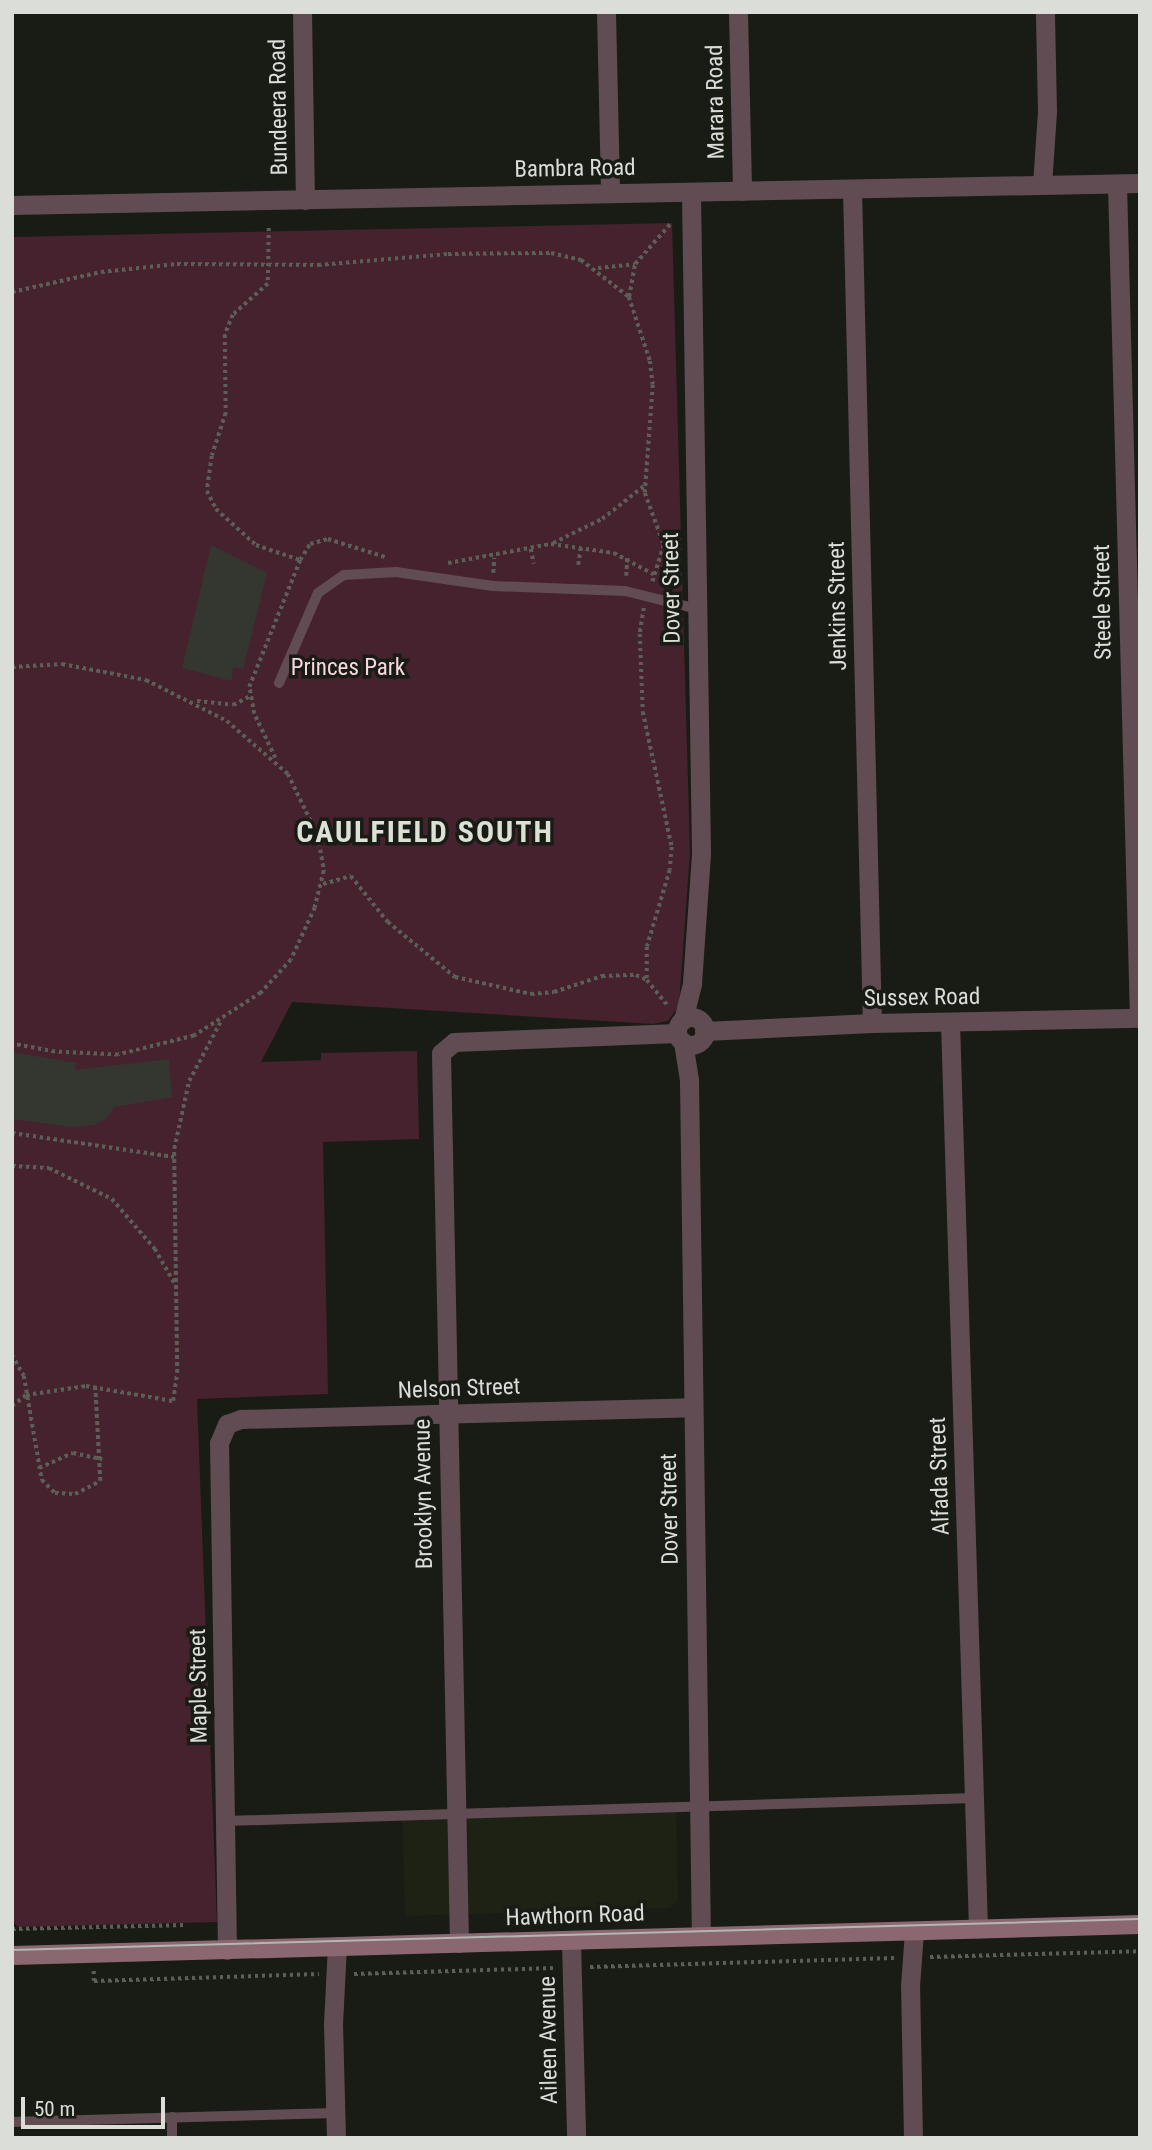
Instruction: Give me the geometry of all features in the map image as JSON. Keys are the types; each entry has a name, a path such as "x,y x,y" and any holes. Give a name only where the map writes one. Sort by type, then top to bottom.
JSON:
{"main road":[{"name":"Hawthorn Road","path":"12,1955 1140,1924"}],"street":[{"name":"Bundeera Road","path":"302,12 305,200"},
{"path":"606,12 610,193"},
{"name":"Marara Road","path":"738,12 742,191"},
{"path":"1045,12 1049,185"},
{"name":"Bambra Road","path":"12,205 1140,183"},
{"name":"Steele Street","path":"1117,184 1139,1018"},
{"name":"Jenkins Street","path":"852,189 872,1023"},
{"name":"Dover Street","path":"691,192 701,853 687,1028 701,1936"},
{"name":"Sussex Road","path":"446,1045 463,1041 636,1036 687,1028 1139,1018"},
{"name":"Alfada Street","path":"950,1022 978,1929"},
{"name":"Brooklyn Avenue","path":"446,1045 439,1070 458,1943"},
{"name":"Nelson Street","path":"227,1424 241,1419 693,1407"},
{"name":"Maple Street","path":"227,1424 219,1443 228,1950"},
{"path":"907,1931 913,2138"},
{"name":"Aileen Avenue","path":"571,1941 576,2138"},
{"path":"330,1947 336,2138"}],"lane":[{"path":"279,683 318,593 344,575 388,572 493,586 625,591 697,609"},
{"path":"226,1821 975,1798"},
{"path":"12,2122 336,2113"},
{"path":"172,2117 172,2138"}],"path":[{"path":"648,980 647,947 670,870 672,847 643,712 640,634 647,596 664,545 644,486 652,373 629,297 635,264 679,219"},
{"path":"269,228 271,265 268,284 228,324 226,413 206,482 216,509 249,541 300,559"},
{"path":"12,292 136,267 271,265 551,253 596,268 629,297"},
{"path":"596,268 635,264"},
{"path":"438,564 551,544 603,519 644,486"},
{"path":"12,1044 67,1054 118,1055 173,1045 221,1020 261,993 291,960 323,884 323,855 310,816 275,758 249,697 259,657 300,559 310,544 322,539 396,560"},
{"path":"551,544 581,546 627,557 655,575"},
{"path":"578,565 581,546"},
{"path":"531,549 534,564"},
{"path":"625,591 627,557"},
{"path":"12,667 43,663 85,667 146,681 192,700 275,758"},
{"path":"192,700 233,705 249,697"},
{"path":"323,884 351,876 388,922 444,971 488,988 531,994 602,976 636,975 648,980 687,1028"},
{"path":"12,1406 26,1395 94,1386 173,1401 177,1373 174,1157 188,1082 221,1020"},
{"path":"12,1133 174,1157"},
{"path":"12,1166 49,1168 112,1199 155,1249 176,1286"},
{"path":"12,1355 24,1376 41,1480 55,1493 75,1494 100,1481 102,1459 94,1386"},
{"path":"39,1468 73,1453 102,1459"},
{"path":"12,1929 187,1925"},
{"path":"93,1927 94,1980 561,1968"},
{"path":"585,1967 1140,1951"}],"shaded area":[{"path":"676,1802 678,1900 669,1908 405,1916 402,1811"}],"green space":[{"name":"Princes Park","path":"672,223 690,852 679,1005 668,1021 653,1024 292,1002 261,1062 321,1060 321,1053 417,1051 419,1139 323,1142 328,1394 197,1399 217,1922 18,1927 12,1921 12,237"}],"building":[{"path":"211,545 267,573 243,669 233,667 232,681 182,668"},
{"path":"12,1052 76,1063 75,1070 169,1059 172,1097 114,1107 107,1118 94,1125 72,1127 12,1119"}],"tram line":[{"path":"12,1950 1140,1919"}],"district":[{"name":"CAULFIELD SOUTH","path":"425,832"}]}
